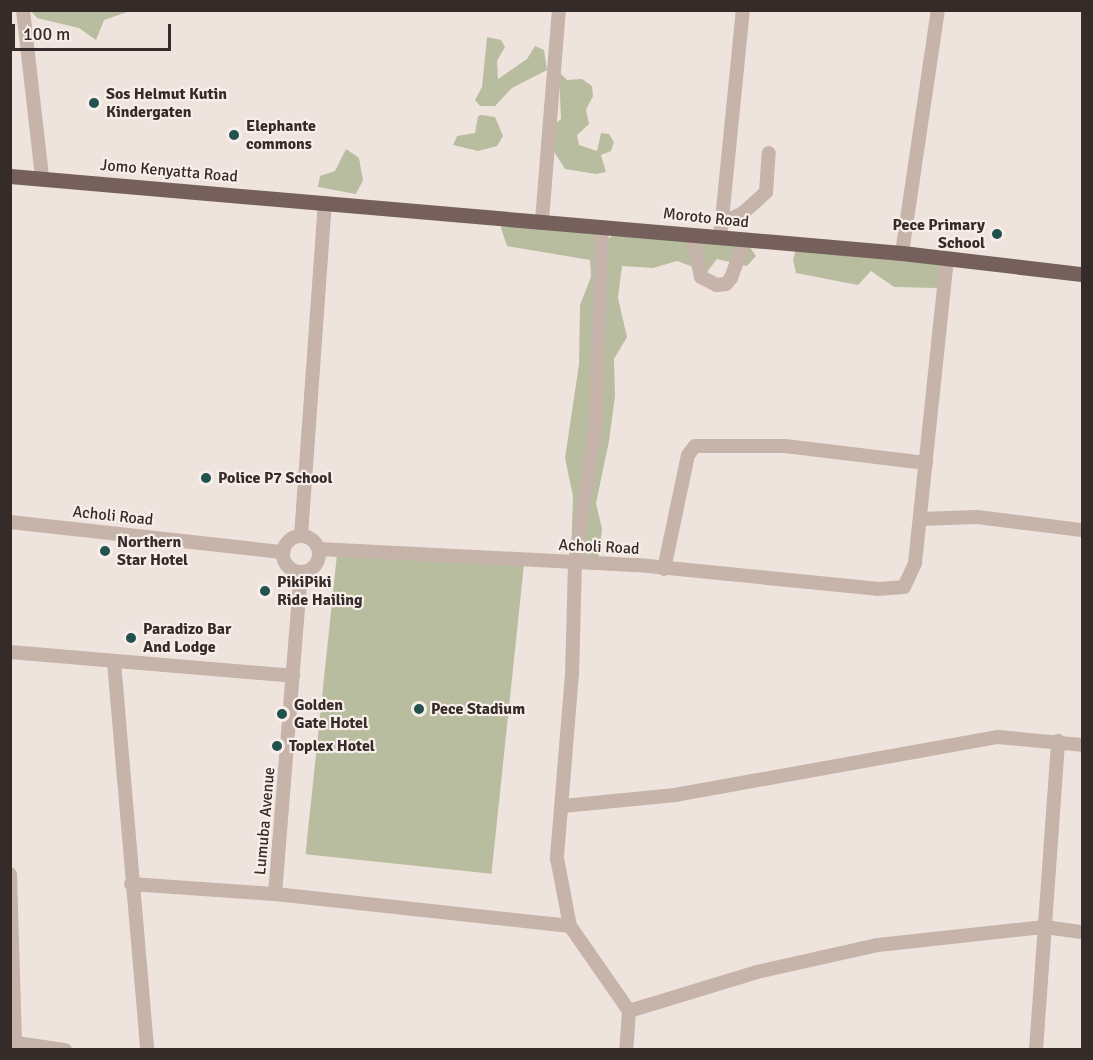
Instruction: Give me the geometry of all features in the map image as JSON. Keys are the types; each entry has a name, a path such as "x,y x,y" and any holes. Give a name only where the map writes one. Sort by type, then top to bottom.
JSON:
{"main road":[{"name":"Jomo Kenyatta Road","path":"10,176 325,203"},
{"name":"Moroto Road","path":"325,203 542,220 692,235 721,231 745,240 902,253 1083,274"}],"street":[{"path":"23,10 42,178"},
{"path":"542,220 559,10"},
{"path":"721,231 743,10"},
{"path":"902,253 938,10"},
{"path":"721,231 766,192 769,153"},
{"path":"301,536 325,203"},
{"path":"602,227 596,425 575,562 563,806 557,858 570,926 629,1011 626,1050"},
{"path":"692,235 701,277 717,285 731,278 745,240"},
{"name":"Acholi Road","path":"319,549 575,562 895,589 910,580 920,519 947,260"},
{"path":"664,569 688,455 694,446 786,446 926,463"},
{"path":"920,519 977,517 1083,530"},
{"name":"Acholi Road","path":"10,522 283,552"},
{"path":"301,536 314,541 319,549 317,563 301,573 288,567 283,552 288,541 301,536"},
{"path":"10,652 293,676 301,573"},
{"path":"114,662 131,884 147,1050"},
{"name":"Lumuba Avenue","path":"131,884 275,894 293,676"},
{"path":"563,806 675,795 977,740 1023,737 1083,745"},
{"path":"1036,1050 1059,741"},
{"path":"10,874 13,1043 65,1050"},
{"path":"275,894 570,926"},
{"path":"629,1011 758,972 878,945 1045,927 1083,932"}],"green space":[{"path":"31,11 130,11 104,20 96,40 79,28 37,18"},
{"path":"487,37 501,40 505,47 497,61 498,79 527,59 535,46 544,50 547,70 512,88 495,106 480,106 475,100 482,87"},
{"path":"559,72 567,80 582,79 592,86 593,96 586,110 589,124 577,135 579,145 597,151 601,133 609,134 614,142 611,151 601,155 606,172 596,174 565,169 553,150 555,124 561,119"},
{"path":"478,116 495,117 503,136 497,146 478,151 453,145 457,136 475,133"},
{"path":"346,149 359,158 363,180 356,194 318,187 320,176 335,171"},
{"path":"506,216 584,227 608,239 617,232 749,246 756,256 747,266 717,259 707,272 677,261 653,268 622,266 618,298 627,337 614,359 615,396 609,441 596,503 602,529 598,562 571,559 573,496 565,458 579,364 580,305 591,277 590,260 507,246 501,228"},
{"path":"797,246 942,262 937,288 894,287 871,271 858,285 796,273 793,260"},
{"name":"Pece Stadium","path":"338,545 524,565 491,874 305,854"}],"place":[{"name":"Sos Helmut Kutin Kindergaten","path":"94,103"},
{"name":"Elephante commons","path":"234,135"},
{"name":"Pece Primary School","path":"997,234"},
{"name":"Police P7 School","path":"206,478"},
{"name":"Northern Star Hotel","path":"105,551"},
{"name":"PikiPiki Ride Hailing","path":"265,591"},
{"name":"Paradizo Bar And Lodge","path":"131,638"},
{"name":"Pece Stadium","path":"419,709"},
{"name":"Golden Gate Hotel","path":"282,714"},
{"name":"Toplex Hotel","path":"277,746"}]}
